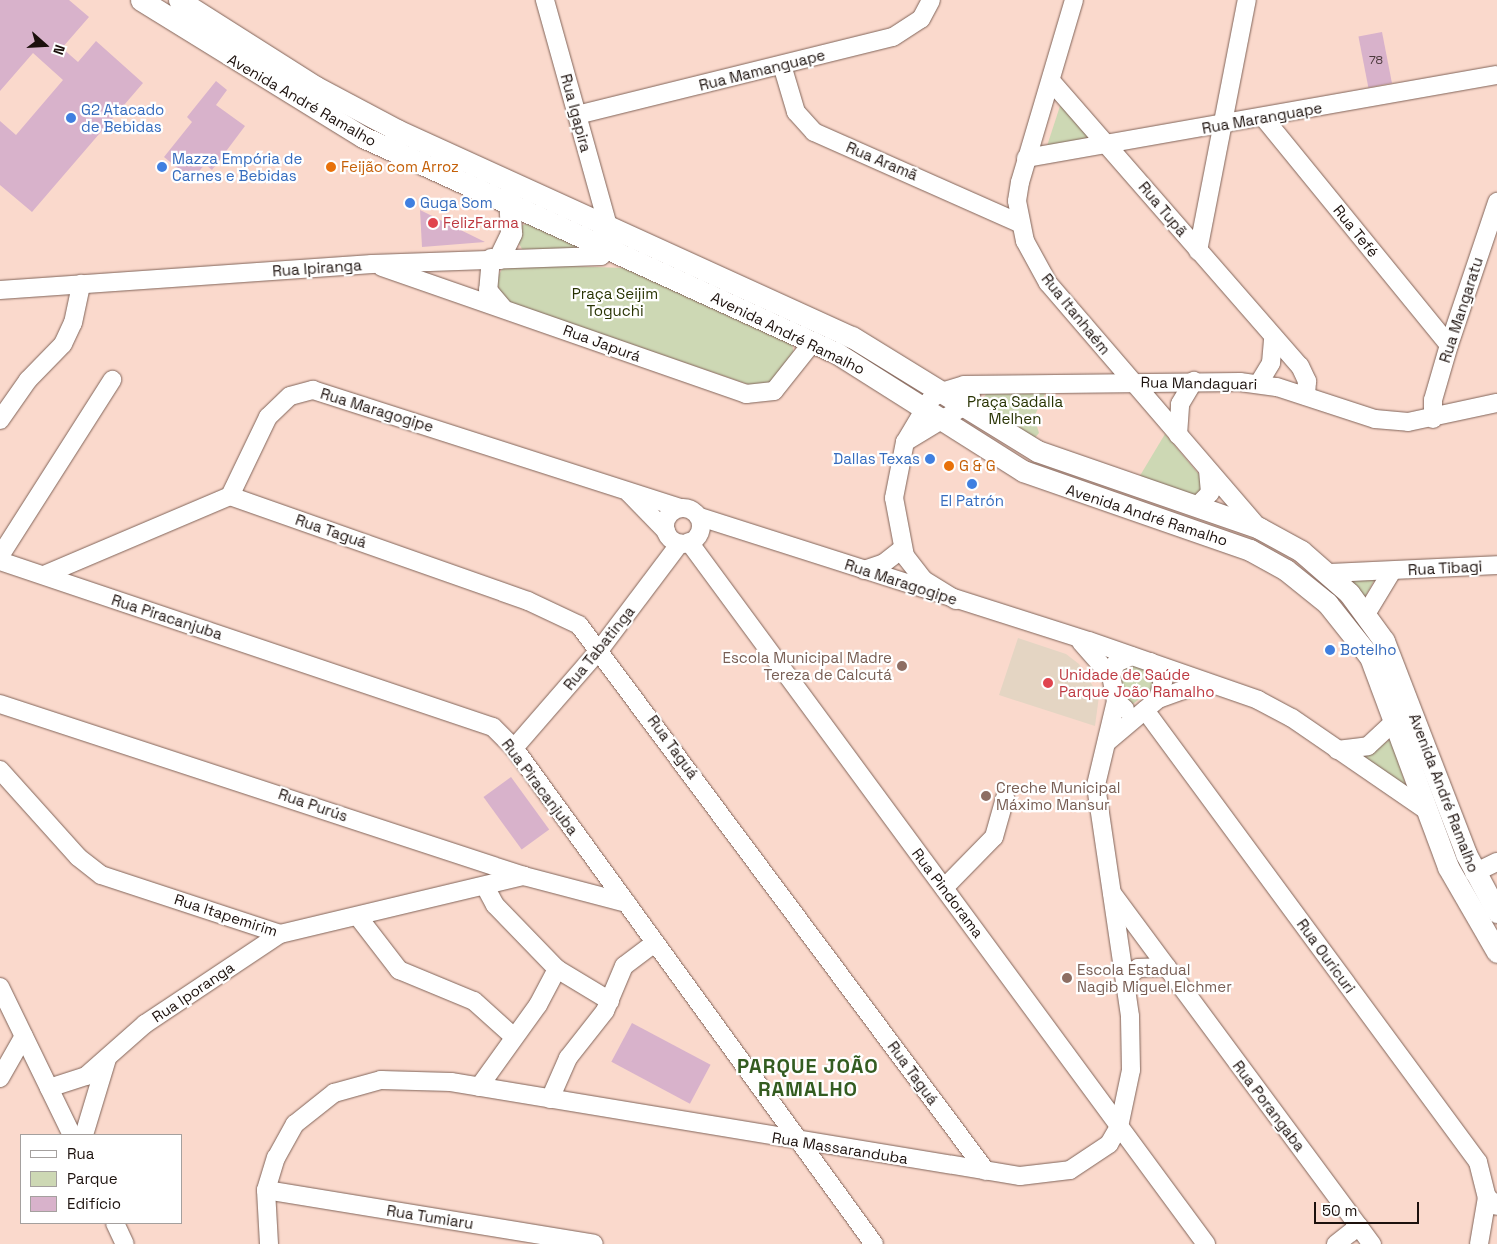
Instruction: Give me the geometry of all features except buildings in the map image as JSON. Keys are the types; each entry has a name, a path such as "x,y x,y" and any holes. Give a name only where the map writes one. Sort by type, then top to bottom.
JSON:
{"main road":[{"name":"Avenida André Ramalho","path":"141,0 331,120 506,204 813,342 1012,464 1057,485 1250,550 1286,570 1318,595 1343,621 1378,673 1426,810 1459,890 1497,952"},
{"name":"Avenida André Ramalho","path":"179,0 324,92 518,186 852,337 1025,445 1259,528 1330,573 1366,614 1398,670 1474,873 1497,912"},
{"path":"495,258 511,233 506,204 518,186"},
{"path":"1012,464 1025,445"},
{"path":"1318,595 1330,573"},
{"path":"1343,621 1366,614"}],"street":[{"name":"Rua Igapira","path":"545,0 608,226"},
{"name":"Rua Mamanguape","path":"577,115 893,37 921,19 931,0"},
{"name":"Rua Itanhaém","path":"1074,0 1052,81 1026,158 1017,201 1019,223 1048,283 1259,528"},
{"path":"1198,251 1247,0"},
{"name":"Rua Aramã","path":"782,65 796,112 814,132 1019,223"},
{"name":"Rua Maranguape","path":"1026,158 1110,146 1497,75"},
{"name":"Rua Tupã","path":"1052,81 1110,146 1273,339 1305,373 1306,396"},
{"name":"Rua Tefé","path":"1263,117 1449,345"},
{"name":"Rua Mangaratu","path":"1433,419 1433,400 1449,345 1497,202"},
{"path":"608,226 608,250"},
{"name":"Rua Ipiranga","path":"0,290 372,264 495,258 588,258 608,250"},
{"path":"495,258 488,290 503,308"},
{"name":"Rua Japurá","path":"372,264 746,394 774,391 813,342"},
{"path":"0,420 28,380 62,344 73,323 81,284"},
{"path":"1259,383 1271,363 1273,339"},
{"path":"0,556 112,380"},
{"path":"1178,435 1180,404 1194,381"},
{"name":"Rua Mandaguari","path":"940,392 964,386 1194,381 1259,383 1306,396 1375,419 1433,419 1497,403"},
{"path":"932,414 963,407 983,386"},
{"name":"Rua Maragogipe","path":"230,496 268,417 290,396 314,390 681,508 692,534 725,524 1132,656"},
{"path":"940,392 932,414 905,442 894,498 902,549 923,579 956,600"},
{"path":"1196,506 1210,493 1208,470"},
{"name":"Rua Maragogipe","path":"626,490 666,531"},
{"path":"44,575 230,496"},
{"name":"Rua Taguá","path":"230,496 558,612 580,626 601,648 986,1171"},
{"path":"666,531 670,514 681,508"},
{"name":"Rua Pindorama","path":"666,531 692,534 944,888 1119,1127 1200,1242"},
{"name":"Rua Tabatinga","path":"514,748 601,648 692,534"},
{"path":"864,570 884,563 902,549"},
{"name":"Rua Piracanjuba","path":"0,561 481,721 514,748 874,1244"},
{"name":"Rua Tibagi","path":"1330,573 1497,565"},
{"name":"Rua Tibagi","path":"1366,614 1392,571"},
{"name":"Rua Maragogipe","path":"1076,639 1096,654 1110,676"},
{"path":"1148,707 1126,709 1116,701 1110,676 1120,660 1132,656 1275,709 1426,810"},
{"path":"1148,707 1163,681 1150,662"},
{"path":"1107,742 1148,707 1205,682"},
{"name":"Rua Massaranduba","path":"269,1244 266,1190 276,1158 295,1124 334,1093 403,1078 479,1087 800,1143 986,1171 1055,1175 1108,1144 1119,1127 1132,1043 1125,979 1096,785 1116,701"},
{"name":"Rua Purús","path":"0,705 524,876 626,903"},
{"name":"Rua Ouricuri","path":"1148,707 1478,1162 1492,1202"},
{"path":"1337,750 1368,746 1395,721"},
{"name":"Rua Itapemirim","path":"0,770 78,857 101,875 280,934 359,918 524,876"},
{"path":"944,888 994,837 1005,798"},
{"path":"1474,873 1497,862"},
{"path":"485,886 494,905 557,969 610,1001"},
{"name":"Rua Porangaba","path":"1111,893 1372,1244"},
{"path":"359,918 399,970 474,1001 514,1037"},
{"name":"Rua Iporanga","path":"49,1088 79,1080 145,1024 280,934"},
{"path":"550,1099 568,1058 610,1001 629,958 655,943"},
{"path":"1125,979 1138,968 1167,967"},
{"path":"479,1087 538,1005 557,969"},
{"path":"0,988 72,1134"},
{"path":"0,1078 24,1036"},
{"path":"84,1134 109,1054"},
{"name":"Rua Tumiaru","path":"266,1190 594,1244"},
{"path":"1479,1244 1492,1202"},
{"path":"115,1224 122,1242"},
{"path":"1336,1244 1359,1226"}],"shaded area":[{"name":"Unidade de Saúde Parque João Ramalho","path":"1018,638 1066,654 1079,664 1099,696 1095,726 999,695"}],"green space":[{"path":"1060,106 1063,106 1091,138 1047,146"},
{"path":"528,223 587,250 522,249 518,242 521,226"},
{"name":"Praça Seijim Toguchi","path":"511,264 624,268 792,343 794,356 772,383 756,387 504,301 496,281 502,269"},
{"name":"Praça Sadalla Melhen","path":"1046,392 1034,417 1039,433 1033,440 980,404 986,394"},
{"path":"1165,434 1202,478 1204,484 1197,496 1138,479"},
{"path":"1376,577 1364,599 1345,578"},
{"path":"1129,664 1147,670 1154,680 1151,690 1133,704 1126,700 1119,673"},
{"path":"1391,739 1407,789 1362,757"}],"place":[{"name":"G2 Atacado de Bebidas","path":"71,118"},
{"name":"Mazza Empória de Carnes e Bebidas","path":"162,167"},
{"name":"Feijão com Arroz","path":"331,167"},
{"name":"Guga Som","path":"410,203"},
{"name":"FelizFarma","path":"433,223"},
{"name":"Dallas Texas","path":"930,459"},
{"name":"G & G","path":"949,466"},
{"name":"El Patrón","path":"972,484"},
{"name":"Botelho","path":"1330,650"},
{"name":"Escola Municipal Madre Tereza de Calcutá","path":"902,666"},
{"name":"Unidade de Saúde Parque João Ramalho","path":"1048,683"},
{"name":"Creche Municipal Máximo Mansur","path":"986,796"},
{"name":"Escola Estadual Nagib Miguel Elchmer","path":"1067,978"}],"district":[{"name":"PARQUE JOÃO RAMALHO","path":"808,1078"}]}
